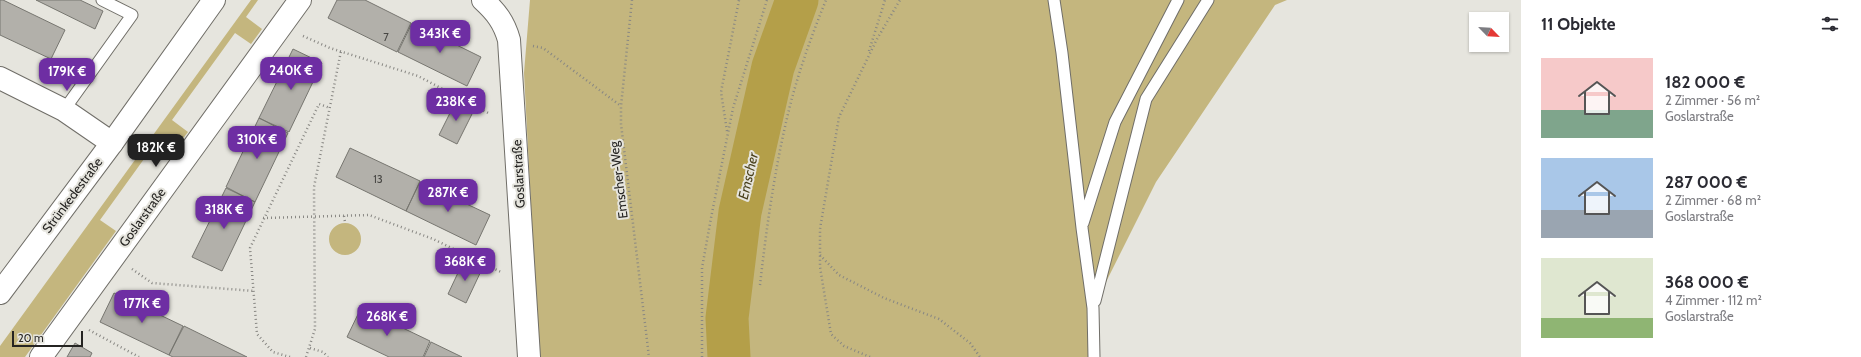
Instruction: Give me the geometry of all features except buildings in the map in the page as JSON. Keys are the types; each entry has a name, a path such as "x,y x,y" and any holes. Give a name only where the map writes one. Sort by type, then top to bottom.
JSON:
{"street":[{"name":"Strünkedestraße","path":"0,293 112,143 214,0"},
{"name":"Goslarstraße","path":"41,357 300,0"},
{"name":"Goslarstraße","path":"483,0 496,12 505,26 509,40 529,357"},
{"path":"0,78 64,110 112,143"}],"lane":[{"path":"64,110 132,15 102,0"},
{"path":"1054,0 1062,53 1082,228 1093,308 1094,357"},
{"path":"1082,228 1115,122 1178,0"},
{"path":"1093,308 1146,99 1208,0"}],"path":[{"name":"Emscher-Weg","path":"632,0 621,106 621,124 649,357"},
{"path":"728,132 721,92 739,0"},
{"path":"702,357 702,268 733,108 767,0"},
{"path":"760,285 768,215 792,98 814,29 826,0"},
{"path":"867,60 885,0"},
{"path":"870,357 844,346 831,334 820,267 820,229 839,117 867,60 900,0"},
{"path":"281,26 330,48 418,76 515,127"},
{"path":"509,40 543,48 621,106"},
{"path":"306,357 315,329 314,187 341,51"},
{"path":"290,357 273,352 257,334 250,248 263,218 319,104 330,108"},
{"path":"263,218 314,218 369,215 433,239 525,283"},
{"path":"344,216 345,222"},
{"path":"820,254 839,275 884,298 939,319 970,343 980,357"},
{"path":"113,257 152,283 254,291"},
{"path":"67,320 139,357"},
{"path":"310,348 323,352 328,357"}],"shaded area":[{"path":"251,0 258,0 246,17 262,29 251,44 235,33 172,120 188,132 178,145 162,134 100,220 116,231 25,357 0,357 0,346"},
{"path":"530,0 1287,0 1275,5 1156,182 1093,308 1095,357 539,357 524,73"},
{"path":"342,223 348,223 357,227 361,239 357,251 348,255 342,255 333,251 329,242 329,236 333,227"}],"waterway":[{"name":"Emscher","path":"729,357 727,318 740,212 773,67 797,0"}]}
